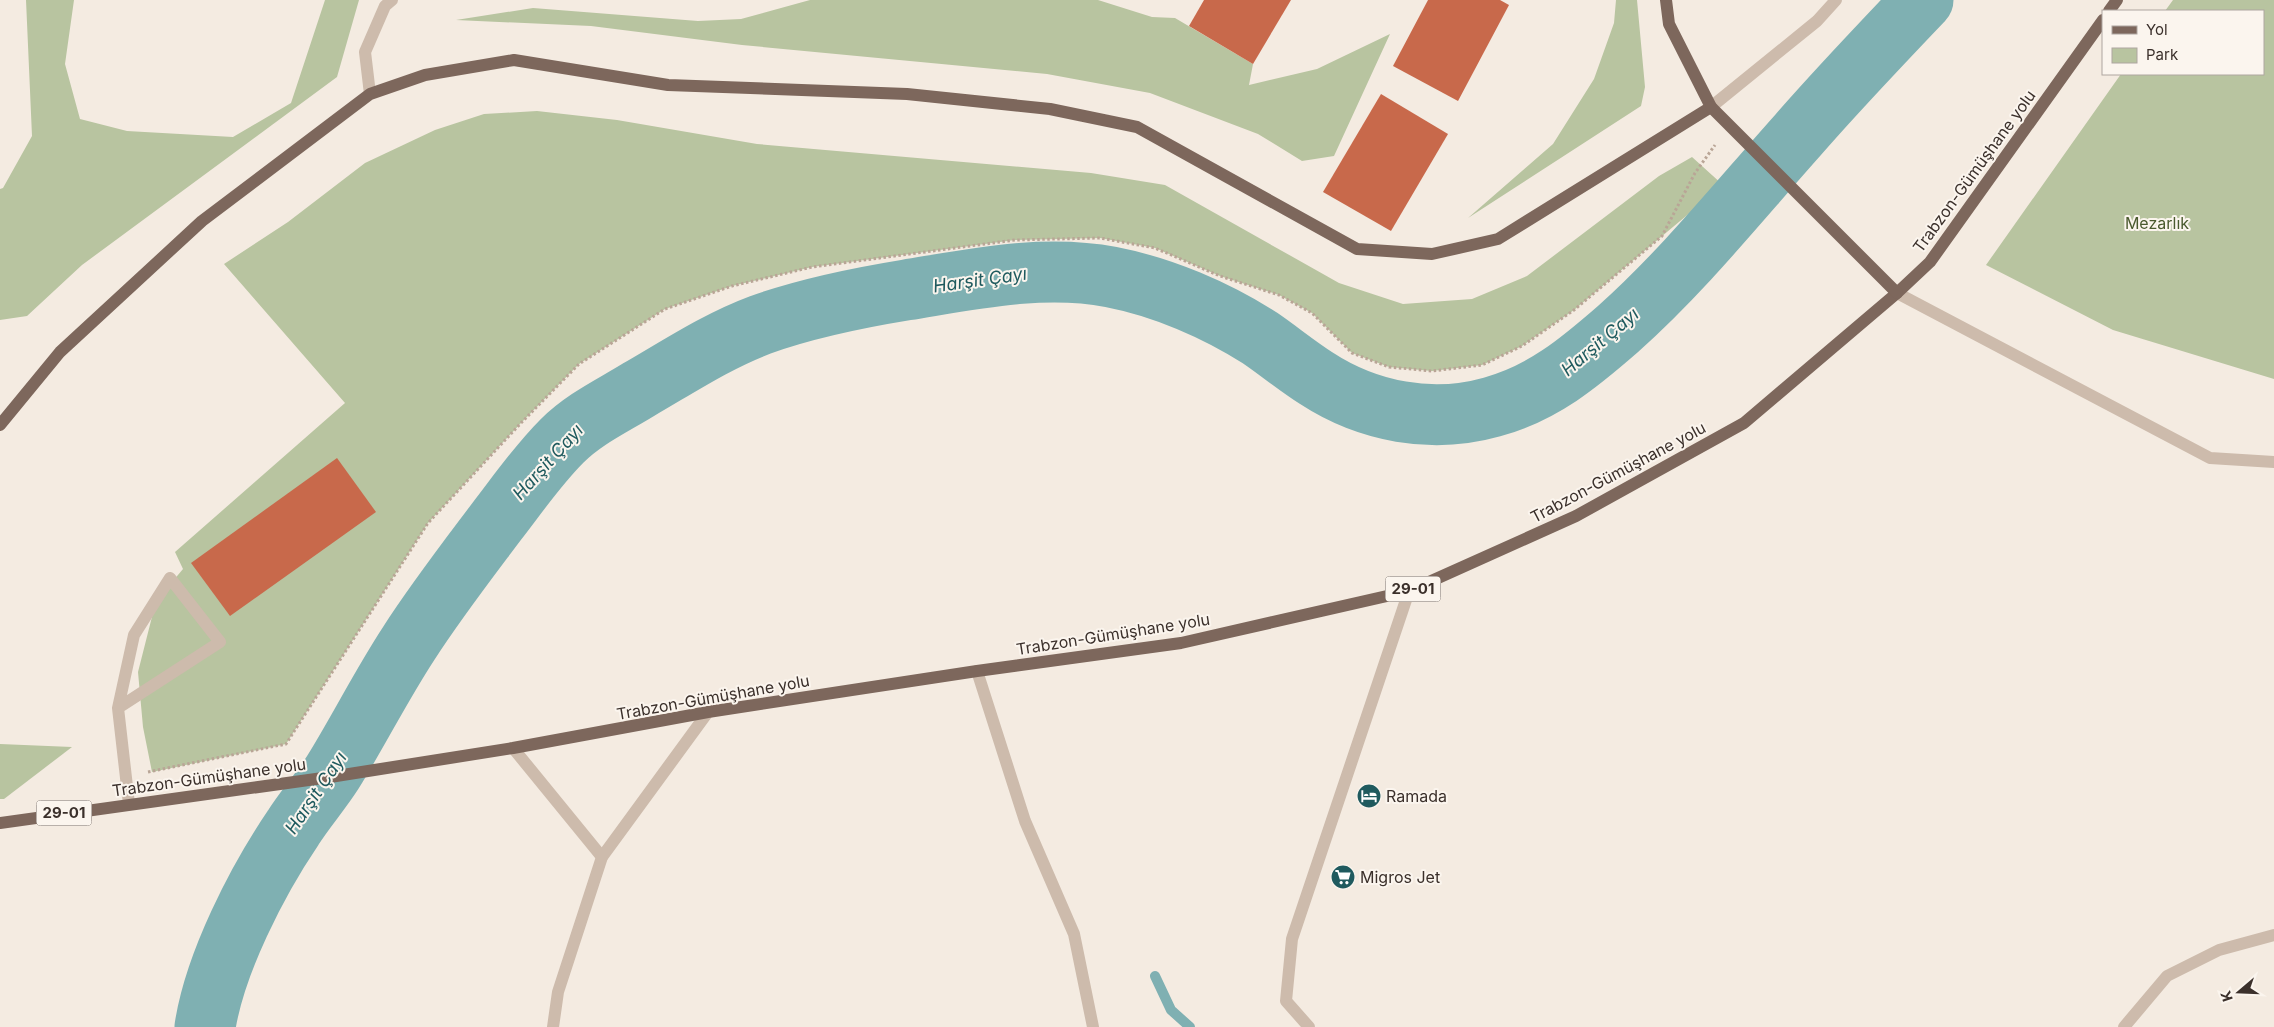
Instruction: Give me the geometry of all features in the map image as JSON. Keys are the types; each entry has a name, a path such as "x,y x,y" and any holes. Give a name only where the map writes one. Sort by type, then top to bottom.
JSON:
{"main road":[{"path":"1666,0 1669,24 1711,107 1897,293"},
{"name":"Trabzon-Gümüşhane yolu","path":"0,823 330,777 513,748 708,712 977,671 1181,643 1409,591 1576,516 1744,423 1897,293 1930,262 2102,21"},
{"path":"0,425 60,352 202,220 370,94 426,75 514,60 668,85 907,94 1050,109 1136,127 1357,249 1432,254 1498,239 1711,107"}],"street":[{"path":"370,94 365,52 385,6 392,0"},
{"path":"1711,107 1817,21 1836,0"},
{"path":"1897,293 2210,458 2274,462"},
{"path":"118,708 220,642 170,578 134,635 118,708 128,804"},
{"path":"1309,1027 1286,1001 1292,939 1409,591"},
{"path":"977,671 1025,821 1074,934 1093,1027"},
{"path":"553,1027 558,992 602,857 708,712"},
{"path":"513,748 602,857"},
{"path":"2124,1027 2168,976 2220,950 2274,935"}],"path":[{"path":"125,774 152,772 286,744 428,523 521,423 580,364 665,309 732,286 812,267 1015,240 1100,238 1156,248 1220,276 1279,295 1312,313 1352,353 1388,368 1432,371 1482,365 1522,346 1574,310 1662,236 1695,173 1718,140"}],"green space":[{"path":"26,0 74,0 65,64 80,119 127,131 233,137 291,103 325,0 359,0 337,77 82,265 27,316 0,320 0,189 3,188 32,136"},
{"path":"810,0 1098,0 1152,17 1175,18 1253,64 1249,85 1317,69 1390,34 1334,156 1302,161 1258,134 1150,93 1047,74 742,45 591,26 456,20 533,8 698,21 741,19"},
{"path":"1616,0 1637,0 1645,87 1641,106 1468,218 1553,144 1594,79 1614,23"},
{"name":"Mezarlık","path":"2173,0 2274,0 2274,379 2113,330 1986,265 2120,75 2264,75 2264,10 2166,10"},
{"path":"537,111 617,120 757,144 1091,173 1165,185 1339,283 1403,304 1472,299 1527,276 1659,176 1692,157 1723,185 1574,310 1522,346 1482,365 1432,371 1389,367 1352,353 1312,313 1279,295 1220,276 1155,248 1100,238 1015,240 812,267 732,286 665,309 579,364 428,523 286,744 152,772 143,727 138,672 156,601 183,569 175,552 345,403 224,264 288,222 365,163 435,130 484,114"},
{"path":"0,744 72,747 4,799 0,799"}],"building":[{"path":"1204,0 1291,0 1253,64 1189,26"},
{"path":"1428,0 1500,0 1509,5 1458,101 1393,66"},
{"path":"1381,94 1448,134 1391,231 1323,192"},
{"path":"337,458 376,512 230,616 191,563"}],"waterway":[{"name":"Harşit Çayı","path":"205,1027 210,1002 228,950 239,923 265,872 333,772 409,643 452,581 544,460 571,433 608,407 728,339 744,331 796,313 888,293 1009,274 1034,272 1085,273 1111,277 1169,293 1207,309 1243,328 1336,390 1379,407 1401,412 1424,414 1469,412 1492,407 1528,394 1560,376 1618,329 1666,283 1711,235 1828,101 1923,0"},
{"path":"1155,976 1171,1010 1190,1027"}],"place":[{"name":"Ramada","path":"1369,796"},
{"name":"Migros Jet","path":"1343,877"}]}
